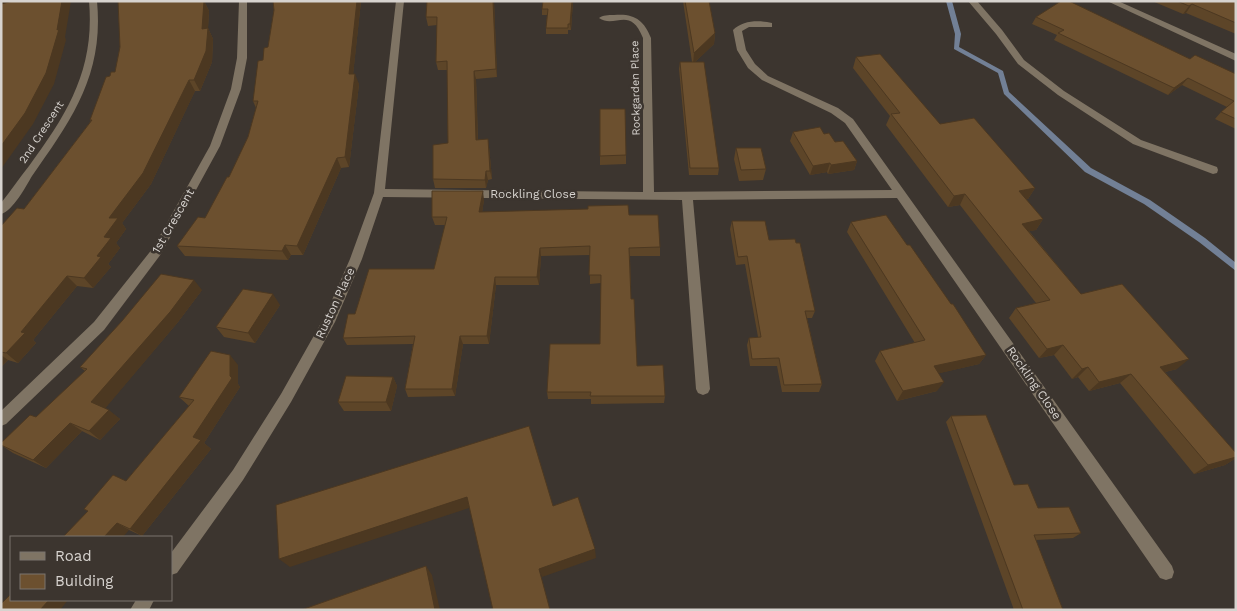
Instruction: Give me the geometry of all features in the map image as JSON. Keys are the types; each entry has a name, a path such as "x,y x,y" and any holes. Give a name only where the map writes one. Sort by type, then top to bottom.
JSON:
{"street":[{"name":"2nd Crescent","path":"1,210 50,146 75,103 91,57 96,31 93,1"},
{"name":"1st Crescent","path":"1,420 99,326 157,251 215,146 236,89 242,58 243,1"},
{"name":"Ruston Place","path":"172,565 238,475 291,390 331,318 356,258 379,194 400,1"},
{"path":"972,1 999,32 1021,62 1061,93 1137,142 1213,170"},
{"path":"1111,1 1236,58"},
{"name":"Rockgarden Place","path":"603,18 630,17 637,20 643,25 647,38 649,194"},
{"name":"Rockling Close","path":"769,25 753,24 742,26 737,30 742,49 754,68 767,79 801,96 830,106 849,121 1166,572"},
{"name":"Rockling Close","path":"379,194 649,194 687,196 901,194"},
{"path":"687,196 703,388"}],"building":[{"path":"13,1 62,1 57,30 59,29 46,73 25,113 1,146 1,4"},
{"path":"118,1 204,1 202,29 208,28 206,51 194,80 189,80 143,173 109,218 118,218 104,237 111,238 97,256 101,257 84,278 67,276 21,332 25,333 6,353 1,352 1,226 17,208 24,209 92,120 90,120 106,77 110,76 111,72 115,72 120,47"},
{"path":"273,1 357,1 349,74 355,74 345,157 337,158 297,246 285,245 282,251 177,246 198,217 205,218 227,177 229,177 248,137 258,101 253,101 258,61 263,60 264,48 268,47 274,10"},
{"path":"427,1 493,1 496,69 474,71 476,140 488,139 490,171 486,171 485,180 433,179 433,145 448,143 447,61 436,62 437,17 426,17"},
{"path":"543,1 572,1 568,28 546,28 548,9 542,9"},
{"path":"685,1 709,1 715,33 694,53"},
{"path":"1061,1 1069,1 1190,59 1195,55 1236,74 1236,119 1221,112 1234,101 1188,78 1174,88 1058,33 1064,30 1036,17"},
{"path":"1177,1 1236,1 1236,23 1192,4 1189,6"},
{"path":"880,54 940,124 974,118 1035,188 1019,191 1043,219 1022,224 1081,294 1122,284 1189,359 1160,367 1236,453 1236,457 1208,465 1131,374 1099,382 1088,367 1082,369 1063,345 1047,349 1016,308 1050,300 965,194 954,196 891,114 900,113 856,57"},
{"path":"680,62 704,62 719,168 690,168"},
{"path":"600,109 625,109 626,155 600,156"},
{"path":"820,127 824,134 829,133 835,142 843,141 857,161 813,166 793,132"},
{"path":"736,148 761,148 766,169 741,170"},
{"path":"432,191 483,191 479,212 588,209 588,206 628,205 629,215 658,215 660,247 629,248 631,299 634,299 637,366 663,365 665,396 590,396 591,392 547,392 550,344 600,344 601,275 589,275 590,246 540,248 537,277 495,277 487,336 460,336 452,389 405,389 415,336 343,338 348,314 355,314 369,269 434,269 447,217 432,217"},
{"path":"886,215 907,245 910,245 951,304 953,304 986,355 934,366 944,382 903,391 880,351 925,340 851,222"},
{"path":"732,221 765,221 769,240 795,239 796,243 800,243 815,311 805,311 822,384 784,385 779,358 752,359 749,338 761,337 747,256 738,257"},
{"path":"161,274 194,280 170,312 91,402 109,410 89,431 70,423 33,460 1,445 30,415 36,417 87,369 80,367"},
{"path":"243,289 273,294 248,333 216,327"},
{"path":"211,351 230,355 230,376 232,378 193,437 201,440 130,529 117,523 105,536 64,536 88,511 84,509 113,475 126,481 194,400 179,397"},
{"path":"346,376 393,377 386,402 338,402"},
{"path":"986,415 1014,485 1028,484 1038,508 1069,507 1081,533 1034,535 1063,610 1023,610 951,416"},
{"path":"529,426 553,506 578,497 595,549 539,569 550,610 493,610 467,497 279,559 276,505"},
{"path":"426,566 435,610 301,610"},
{"path":"10,595 10,601 48,601 40,610 3,610 1,609 1,604"}],"waterway":[{"path":"949,1 958,34 956,48 1001,72 1006,93 1088,170 1147,202 1202,240 1236,268"}]}
